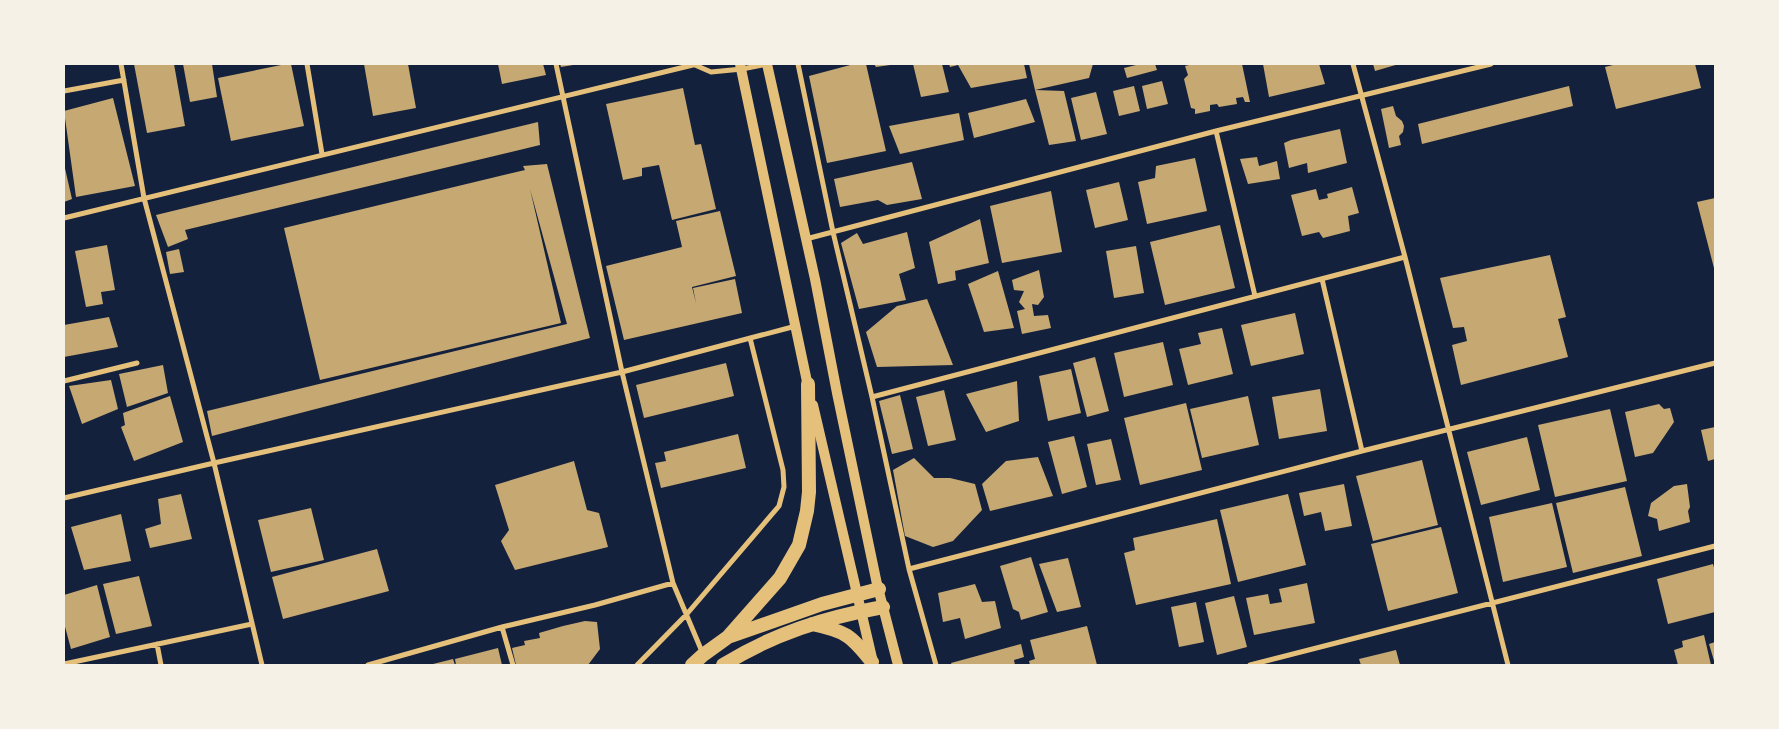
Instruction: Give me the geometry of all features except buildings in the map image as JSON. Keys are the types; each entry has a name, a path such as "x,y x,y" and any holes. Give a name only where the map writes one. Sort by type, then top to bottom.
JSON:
{"highway":[{"path":"692,665 728,637 780,578 799,545 807,511 808,384"},
{"path":"728,637 798,612 879,589"},
{"path":"723,665 761,644 811,624 883,607"},
{"path":"811,624 832,629 850,637 873,663"}],"main road":[{"path":"768,64 879,589 898,665"},
{"path":"741,66 808,384 873,663"}],"street":[{"path":"121,64 144,198 214,463 262,665"},
{"path":"307,64 322,154"},
{"path":"556,64 622,372 673,583 703,655"},
{"path":"64,218 696,64 711,72 741,66 768,64"},
{"path":"798,64 833,232 872,397 909,569 936,665"},
{"path":"1353,64 1405,258 1508,665"},
{"path":"806,240 1216,132 1491,64"},
{"path":"64,92 124,80"},
{"path":"1216,132 1255,296"},
{"path":"872,397 1405,258"},
{"path":"1322,280 1362,451"},
{"path":"64,498 622,372 796,326"},
{"path":"637,665 686,615 779,506 784,487 783,470 750,338"},
{"path":"64,381 137,363"},
{"path":"909,569 1362,451 1715,363"},
{"path":"1250,665 1715,546"},
{"path":"368,665 502,627 595,605 673,583"},
{"path":"64,664 252,624"},
{"path":"502,627 513,665"},
{"path":"156,644 161,665"}]}
